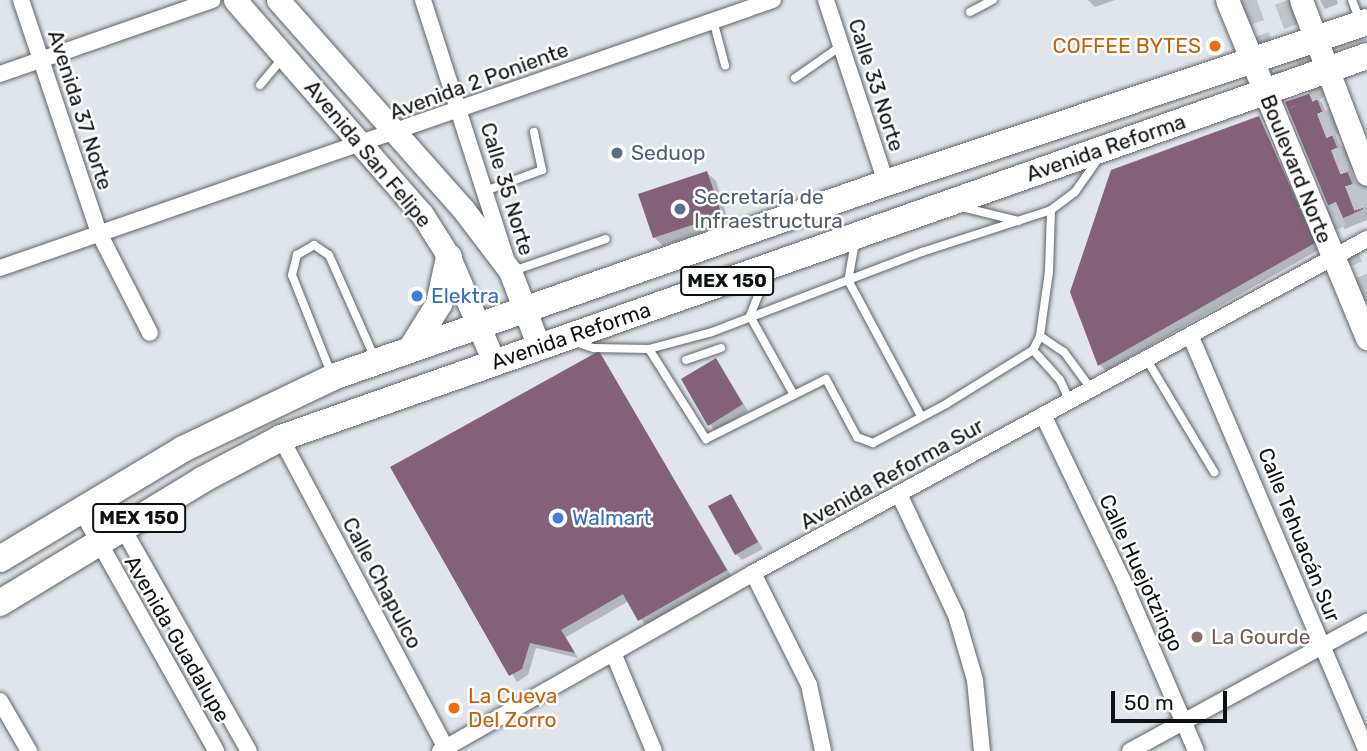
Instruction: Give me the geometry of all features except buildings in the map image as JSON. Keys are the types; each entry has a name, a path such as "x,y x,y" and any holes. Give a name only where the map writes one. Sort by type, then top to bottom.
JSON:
{"main road":[{"name":"Avenida San Felipe","path":"235,0 364,143 422,214 449,257 494,362"},
{"name":"Avenida San Felipe","path":"278,0 463,209 510,271 539,347"},
{"name":"Boulevard Norte","path":"1227,0 1367,338"},
{"path":"1300,0 1327,70 1361,140 1367,174"},
{"name":"Avenida Reforma","path":"0,559 104,495 253,412 333,377 526,312 886,183 1252,63 1316,40 1360,15"},
{"name":"Avenida Reforma","path":"0,603 123,527 281,438 778,262 856,238 1367,56"},
{"path":"772,225 778,262"},
{"path":"411,349 439,304 449,257"}],"street":[{"name":"Avenida 37 Norte","path":"21,0 99,233 150,333"},
{"path":"0,74 213,0"},
{"name":"Calle 35 Norte","path":"423,0 461,107 510,271"},
{"name":"Avenida 2 Poniente","path":"0,268 397,133 461,107 773,0"},
{"name":"Calle 33 Norte","path":"826,0 886,183"},
{"name":"Avenida Reforma Sur","path":"443,749 614,655 753,573 1367,239"},
{"name":"Calle Tehuacán Sur","path":"1191,337 1367,751"},
{"name":"Calle Huejotzingo","path":"1043,415 1186,721 1196,751"},
{"name":"Calle Chapulco","path":"281,438 443,749"},
{"path":"899,494 956,615 975,680 982,751"},
{"name":"Avenida Guadalupe","path":"104,495 249,751"},
{"name":"Avenida Guadalupe","path":"80,510 216,751"},
{"path":"753,573 809,685 823,751"},
{"path":"1130,751 1367,622"},
{"path":"614,655 653,751"},
{"path":"0,701 29,751"}],"lane":[{"path":"970,12 993,0"},
{"path":"713,20 725,65"},
{"path":"795,78 841,46"},
{"path":"260,85 285,56"},
{"path":"485,191 542,170 534,132"},
{"path":"565,339 594,348 649,349 1051,210 1075,192 1106,148"},
{"path":"949,204 1019,221"},
{"path":"649,349 706,439 826,379 857,437 868,444 1033,350 1040,336 1049,271 1051,210"},
{"path":"856,238 848,280 921,416"},
{"path":"510,271 606,239"},
{"path":"333,377 292,275 297,255 306,248 322,248 329,256 376,361"},
{"path":"750,316 778,262"},
{"path":"750,316 794,395"},
{"path":"1040,336 1064,352 1092,390"},
{"path":"687,360 721,348"},
{"path":"1033,350 1060,380 1070,401"},
{"path":"1147,360 1214,472"}],"tunnel":[{"path":"1243,0 1283,110"},
{"path":"1287,0 1367,207"},
{"path":"1324,207 1367,306"}],"place":[{"name":"COFFEE BYTES","path":"1215,46"},
{"name":"Seduop","path":"617,153"},
{"name":"Secretaría de Infraestructura","path":"680,209"},
{"name":"Elektra","path":"417,296"},
{"name":"Walmart","path":"558,518"},
{"name":"La Gourde","path":"1197,637"},
{"name":"La Cueva Del Zorro","path":"454,708"}]}
